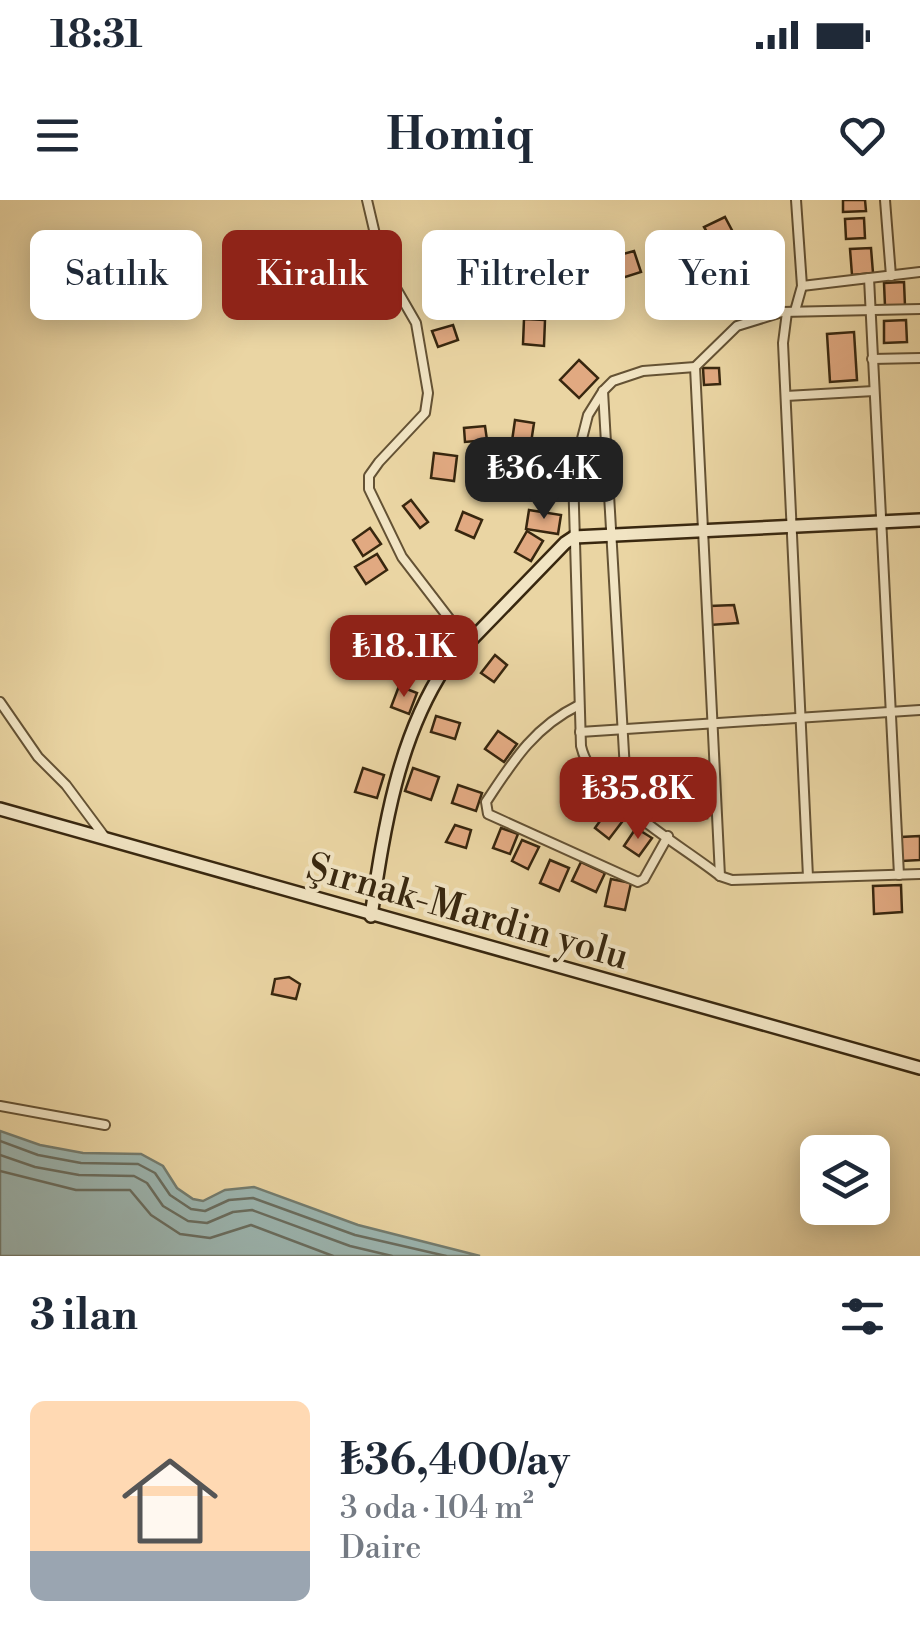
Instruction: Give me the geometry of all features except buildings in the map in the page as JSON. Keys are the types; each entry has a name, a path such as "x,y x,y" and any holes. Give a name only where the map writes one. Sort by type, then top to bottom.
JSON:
{"main road":[{"path":"371,916 384,831 408,744 430,690 468,643 574,537 920,520"},
{"name":"Şırnak-Mardin yolu","path":"0,808 371,916 920,1068"}],"street":[{"path":"367,200 382,264 416,322 428,393 425,413 378,462 369,476 369,488 402,557 468,643"},
{"path":"796,200 802,286 791,311 786,396 804,718 808,877"},
{"path":"885,200 891,276"},
{"path":"802,286 920,272"},
{"path":"870,278 899,875"},
{"path":"920,309 791,311 737,326 695,367 643,371 612,381 588,415 575,458 574,537 584,762 627,806 720,876 732,880 920,874"},
{"path":"872,359 920,358"},
{"path":"695,367 720,876"},
{"path":"786,396 874,390"},
{"path":"603,391 615,533 627,806"},
{"path":"0,702 106,839"},
{"path":"580,705 548,720 524,745 486,802 488,814 638,882 668,836"},
{"path":"580,732 920,710"},
{"path":"0,1106 105,1124"}],"water":[{"path":"0,1131 40,1145 83,1153 141,1154 163,1166 177,1188 193,1199 203,1201 225,1190 254,1187 358,1225 480,1256 0,1256"}]}
